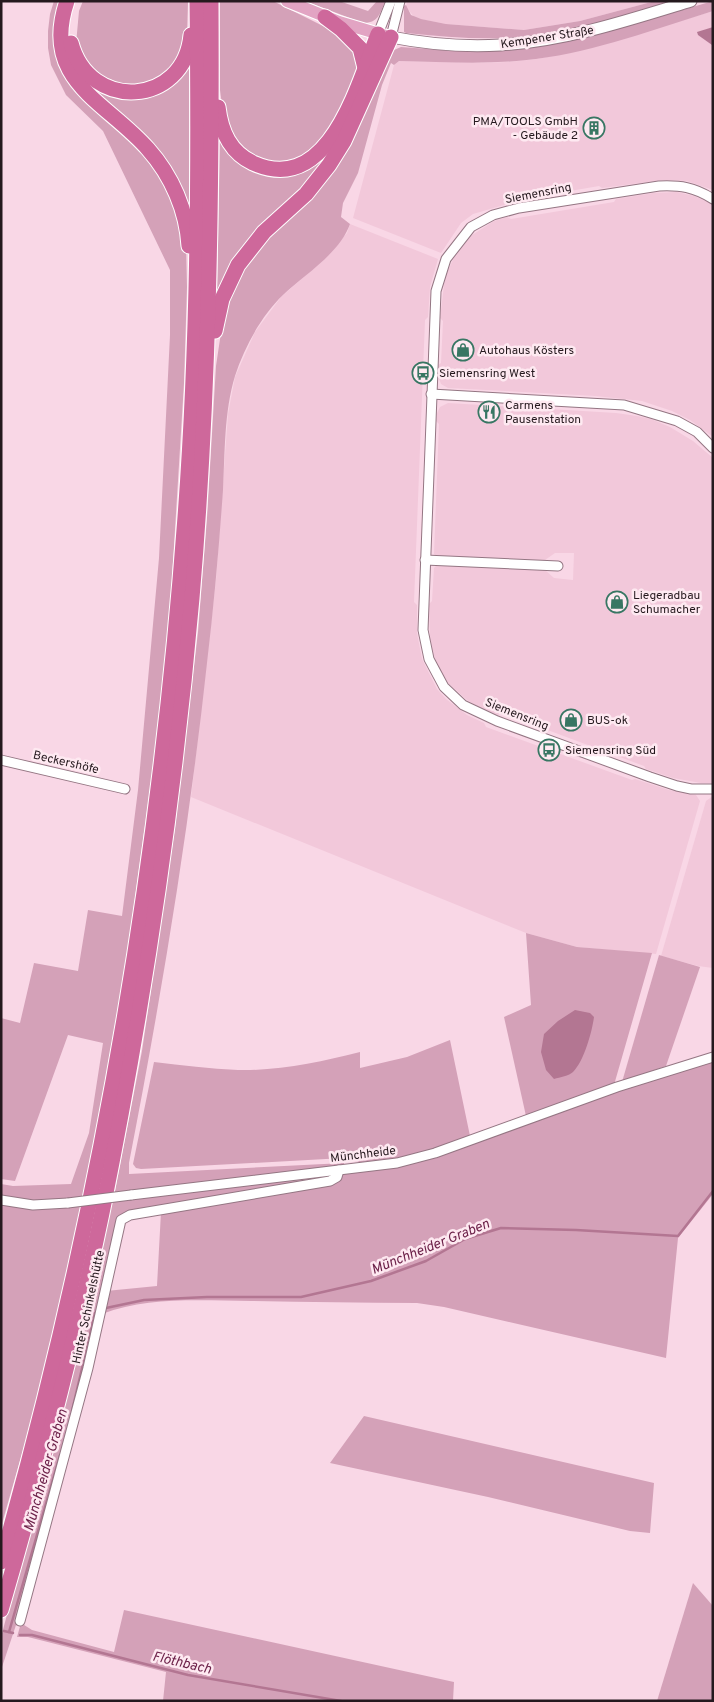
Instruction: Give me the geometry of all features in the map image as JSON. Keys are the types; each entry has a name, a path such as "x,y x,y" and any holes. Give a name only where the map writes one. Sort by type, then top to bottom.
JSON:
{"highway":[{"path":"68,1 63,17 62,39 66,60 73,76 92,99 149,150 167,175 178,198 186,221 189,243 189,310 194,337"},
{"path":"78,1 70,28 70,40 76,60 94,81 108,88 124,92 138,92 154,88 167,81 181,65 190,44 196,1"},
{"path":"1,1562 36,1438 82,1242 136,954 156,808 172,674 186,505 194,337 198,173 196,1"},
{"path":"1,1610 40,1470 83,1295 116,1141 144,986 168,819 186,660 197,538 206,379 210,227 211,1"},
{"path":"325,17 341,29 360,48 365,68"},
{"path":"211,27 216,50 218,106 222,130 239,154 255,164 285,168 300,165 323,149 338,126 365,68 384,36"},
{"path":"206,379 212,363 218,314 233,274 243,257 260,236 306,194 332,161 344,141 384,36"}],"main road":[{"name":"Kempener Straße","path":"287,1 325,17 384,36 447,44 504,45 554,38 610,25 691,1"}],"street":[{"path":"384,36 391,1"},
{"path":"384,36 400,1"},
{"name":"Siemensring","path":"713,199 698,189 674,185 519,208 493,215 471,227 446,259 436,291 423,630 429,660 444,687 463,705 497,721 659,780 691,789 713,789"},
{"path":"431,394 624,405 677,421 697,432 713,448"},
{"path":"425,560 558,566"},
{"name":"Beckershöfe","path":"1,760 124,789"},
{"name":"Münchheide","path":"1,1200 32,1205 68,1203 397,1163 435,1153 617,1087 713,1057"},
{"name":"Hinter Schinkelshütte","path":"20,1621 88,1368 121,1220 130,1215 330,1181 336,1177 339,1170"}],"shaded area":[{"path":"54,1 62,1 59,56 141,148 172,196 186,243 187,287 184,383 170,611 156,745 126,963 77,1239 33,1415 1,1527 1,1205 31,1208 63,1200 26,1201 1,1199 1,1184 13,1186 71,1184 89,1133 103,1043 68,1035 15,1181 1,1179 1,1018 20,1023 34,963 78,971 88,910 122,916 138,790 159,558 170,335 170,270 103,131 66,95 51,65 48,31"},
{"path":"70,1 74,1 69,20 69,38 73,55 80,70 91,82 106,91 123,95 143,94 156,90 168,84 174,78 189,56 189,220 173,181 157,155 140,136 88,90 75,73 66,54 64,30"},
{"path":"83,1 188,1 187,37 174,67 155,82 128,87 85,68 76,44 79,11"},
{"path":"220,1 273,1 335,32 356,47 358,74 326,138 295,161 274,164 257,159 239,147 223,113 220,90"},
{"path":"305,1 339,1 368,11 377,1 385,1 380,14 375,19 368,23 363,23"},
{"path":"407,1 655,1 580,21 524,30 446,24 415,18 406,7"},
{"path":"655,1 679,1 595,25 527,37 475,38 404,32 404,6 406,5 411,15 421,19 446,24 524,30 580,21"},
{"path":"713,1 713,11 626,39 581,51 536,59 502,62 399,61 394,65 391,63 382,85 358,173 343,203 341,217 350,224 345,235 321,263 275,303 254,333 243,354 231,390 227,418 214,598 192,788 152,1039 129,1163 129,1174 344,1163 344,1166 334,1173 332,1179 120,1215 90,1350 16,1625 1,1670 1,1637 57,1430 107,1212 115,1191 142,1051 175,828 198,632 216,366 226,299 249,256 335,166 390,54 394,50 401,47 455,51 516,50 617,29"},
{"path":"713,11 713,27 697,33 712,45 713,43 713,190 687,181 663,180 602,188 599,186 507,202 504,205 473,214 461,223 441,253 353,218 394,65 399,61 477,63 537,59 594,47"},
{"path":"713,27 712,45 698,35 697,32"},
{"path":"220,135 274,171 336,147 217,301"},
{"path":"677,192 694,196 713,204 713,437 690,420 672,411 642,401 595,396 448,388 441,384 438,376 438,365 441,363 443,321 440,318 445,277 457,251 469,237 494,221 507,217 511,219 614,202 616,199 653,193"},
{"path":"350,224 438,259 430,287 428,317 425,320 414,602 417,605 417,633 422,659 437,689 446,699 467,715 484,723 486,727 632,780 635,779 669,790 696,795 700,801 656,954 577,947 526,933 191,797 216,580 228,414 235,377 255,332 281,297 324,259 347,233"},
{"path":"448,403 616,413 637,416 651,419 670,427 693,441 713,458 713,783 673,778 502,713 498,715 480,708 467,700 449,684 433,654 430,639 429,604 432,601 434,568 437,565 539,569 545,570 554,578 573,580 574,553 555,553 545,560 539,561 437,557 434,554 439,424 436,421 440,407"},
{"path":"713,796 713,968 661,956 706,801"},
{"path":"526,933 577,947 652,953 614,1085 526,1116 504,1017 531,1005"},
{"path":"659,955 700,967 666,1066 622,1082"},
{"path":"575,1010 590,1013 594,1017 589,1038 581,1061 573,1072 554,1079 546,1070 541,1052 544,1034 558,1021"},
{"path":"450,1040 470,1136 409,1158 363,1163 344,1158 141,1169 136,1168 133,1164 154,1062 217,1069 253,1070 299,1065 360,1052 360,1068 407,1057"},
{"path":"713,1060 713,1194 678,1238 666,1358 444,1307 417,1303 176,1301 138,1304 102,1314 106,1291 157,1286 161,1212 339,1178 344,1172 410,1164 668,1072"},
{"path":"364,1416 654,1483 650,1533 630,1531 488,1497 330,1463"},
{"path":"693,1583 713,1606 713,1701 657,1701"},
{"path":"124,1610 454,1682 453,1701 163,1701 166,1672 28,1637 17,1637 21,1623 32,1630 114,1652"}],"waterway":[{"name":"Münchheider Graben","path":"106,1308 144,1300 207,1297 301,1297 371,1281 426,1261 465,1239 501,1228 678,1236 713,1191"},
{"name":"Münchheider Graben","path":"72,1411 95,1313"},
{"name":"Münchheider Graben","path":"9,1632 60,1455"},
{"name":"Flöthbach","path":"4,1631 13,1633"},
{"name":"Flöthbach","path":"20,1635 32,1635 188,1675 341,1701"}],"place":[{"name":"PMA/TOOLS GmbH - Gebäude 2","path":"594,128"},
{"name":"Autohaus Kösters","path":"463,350"},
{"name":"Siemensring West","path":"423,373"},
{"name":"Carmens Pausenstation","path":"489,412"},
{"name":"Liegeradbau Schumacher","path":"617,602"},
{"name":"BUS-ok","path":"571,720"},
{"name":"Siemensring Süd","path":"549,750"}]}
